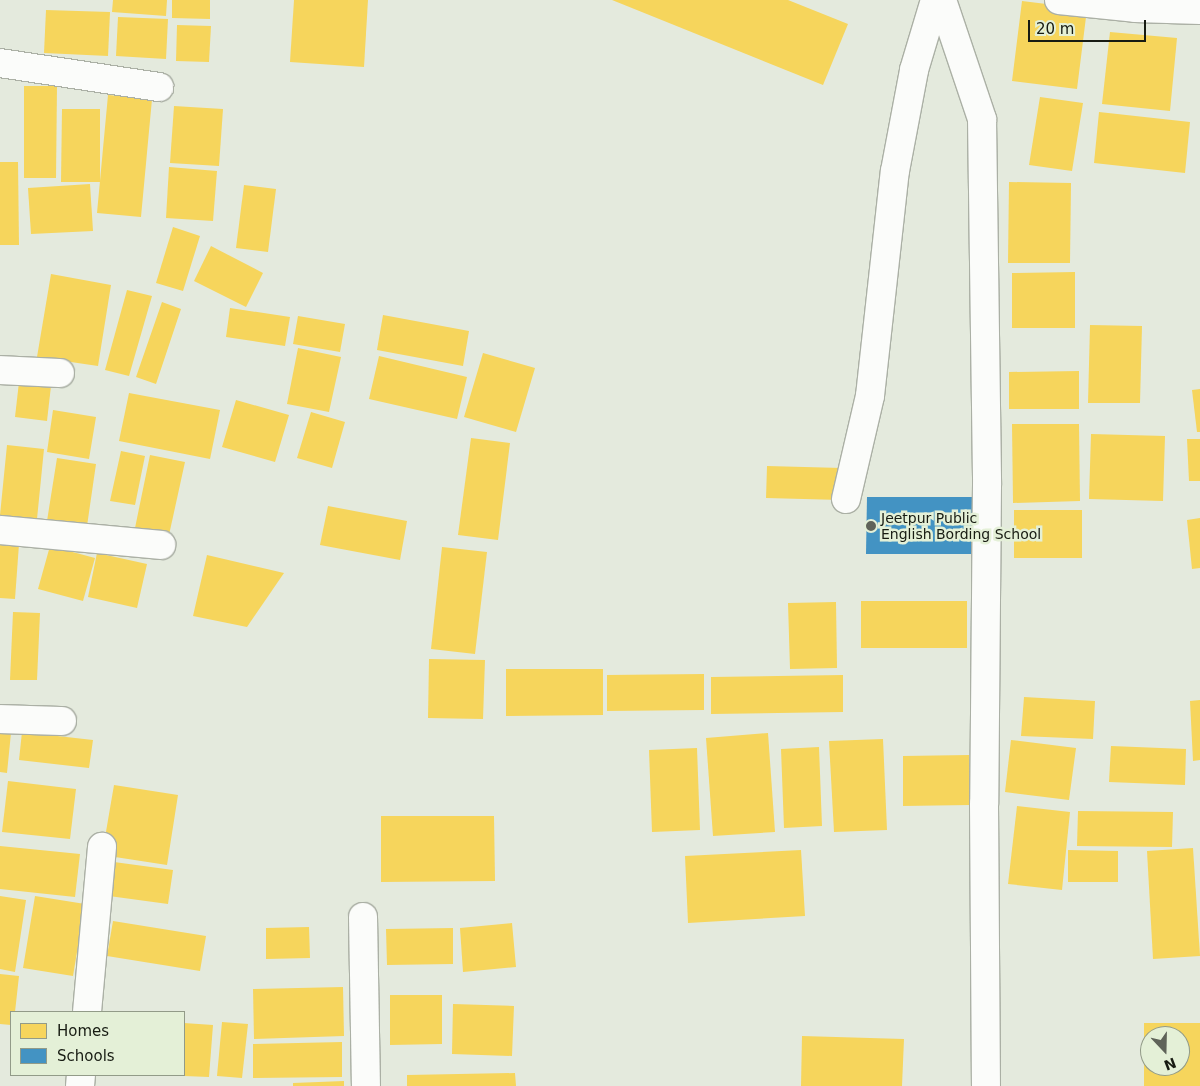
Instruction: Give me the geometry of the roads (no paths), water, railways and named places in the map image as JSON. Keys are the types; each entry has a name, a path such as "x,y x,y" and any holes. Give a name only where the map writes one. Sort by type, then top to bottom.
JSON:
{"street":[{"path":"846,499 870,396 895,171 914,70 934,0"},
{"path":"942,0 982,119 987,484 984,804 986,1086"},
{"path":"1059,0 1135,8 1200,10"},
{"path":"0,63 159,87"},
{"path":"0,370 60,373"},
{"path":"0,530 161,545"},
{"path":"0,719 62,720"},
{"path":"87,1011 102,847"},
{"path":"363,917 366,1086"}],"place":[{"name":"Jeetpur Public English Bording School","path":"871,526"}]}
